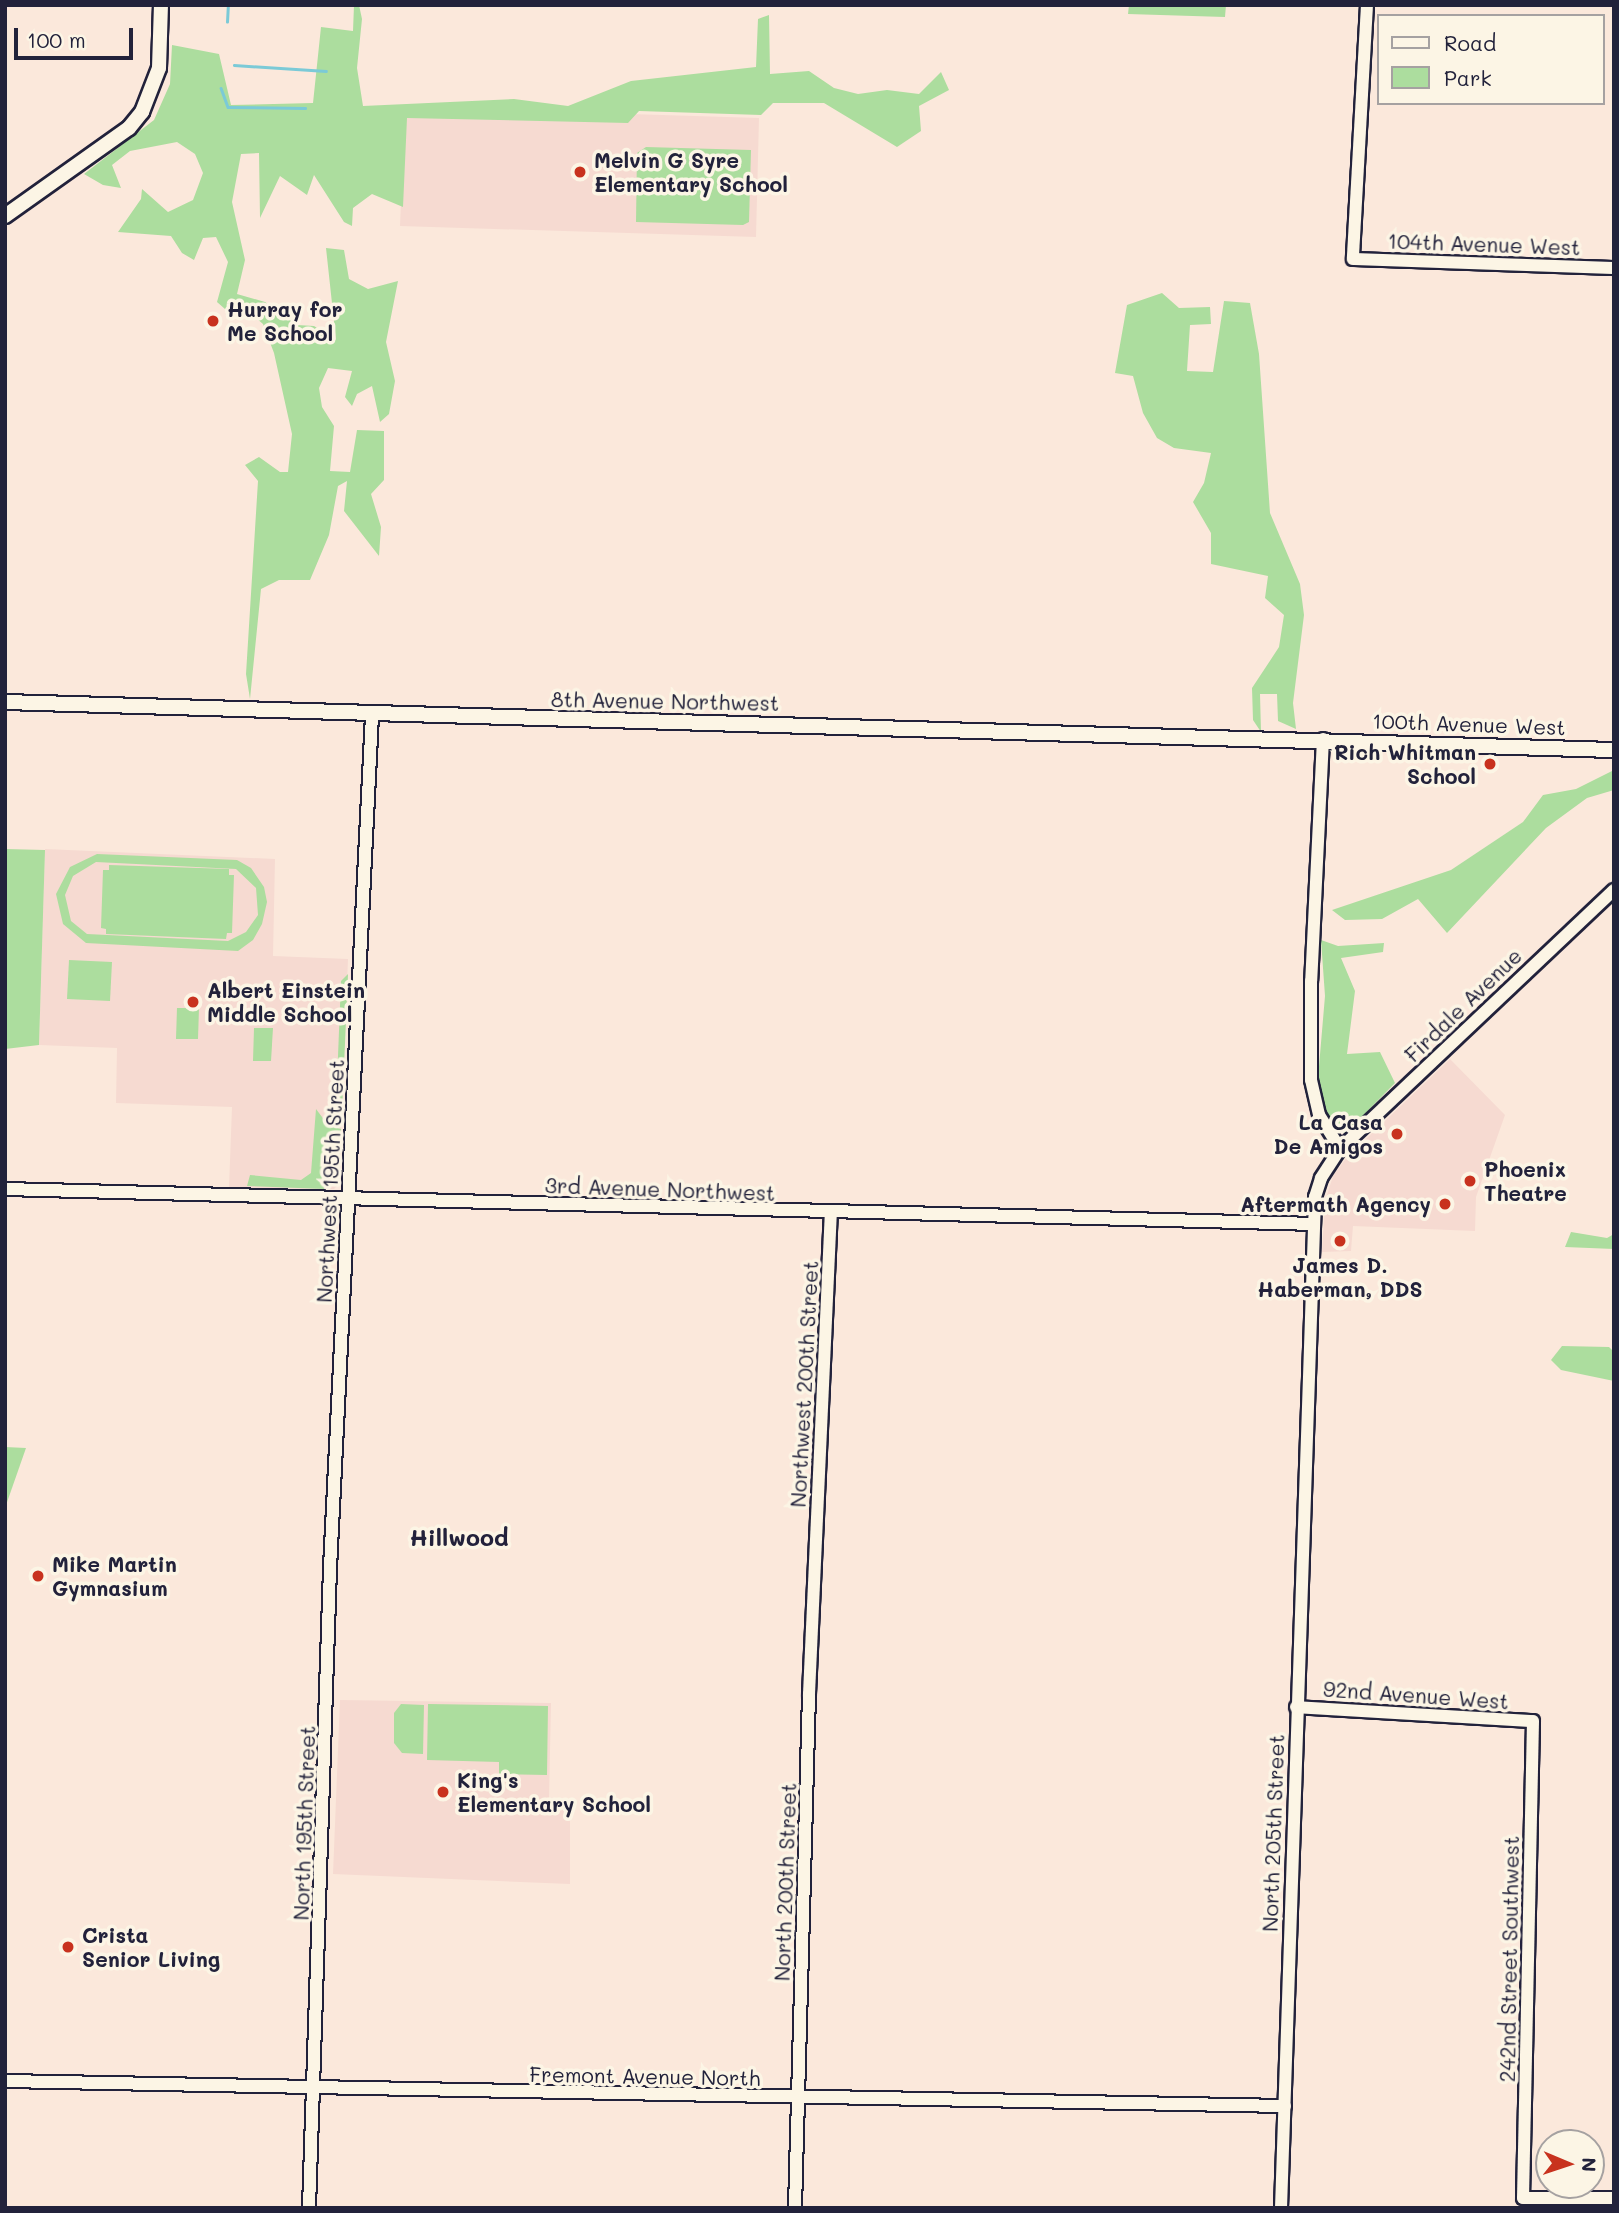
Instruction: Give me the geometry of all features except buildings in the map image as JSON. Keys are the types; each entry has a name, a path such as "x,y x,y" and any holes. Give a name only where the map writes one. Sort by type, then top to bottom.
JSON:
{"main road":[{"path":"5,216 129,128 142,112 159,68 161,5"},
{"name":"8th Avenue Northwest","path":"5,702 1323,739"},
{"name":"100th Avenue West","path":"1323,739 1614,750"}],"street":[{"name":"104th Avenue West","path":"1367,5 1353,259 1614,268"},
{"name":"Northwest 195th Street","path":"338,1440 347,1201 372,714"},
{"path":"1323,739 1311,981 1311,1080 1319,1115 1340,1149"},
{"name":"Firdale Avenue","path":"1313,1224 1321,1178 1340,1149 1614,890"},
{"name":"3rd Avenue Northwest","path":"5,1189 347,1201 1313,1224"},
{"name":"Northwest 200th Street","path":"816,1558 831,1213"},
{"name":"North 205th Street","path":"1281,2208 1313,1224"},
{"name":"North 195th Street","path":"309,2208 338,1440"},
{"name":"North 200th Street","path":"795,2208 816,1558"},
{"name":"92nd Avenue West","path":"1296,1707 1533,1721"},
{"name":"242nd Street Southwest","path":"1533,1721 1523,2198 1614,2198"},
{"name":"Fremont Avenue North","path":"5,2081 1284,2106"}],"shaded area":[{"name":"Melvin G Syre Elementary School","path":"405,107 759,118 756,237 400,226"},
{"name":"Albert Einstein Middle School","path":"45,849 275,859 273,956 348,959 339,1184 334,1189 229,1188 232,1107 116,1103 117,1048 39,1045"},
{"path":"1450,1059 1505,1115 1476,1197 1475,1231 1353,1226 1351,1251 1322,1252 1325,1201 1333,1176 1347,1157"},
{"name":"King's Elementary School","path":"340,1700 551,1703 549,1800 570,1805 570,1884 333,1874"}],"green space":[{"path":"354,5 359,5 362,19 357,68 363,106 514,99 568,106 631,81 756,67 758,19 769,15 770,74 809,71 834,88 858,94 887,90 919,94 941,72 949,90 919,106 921,131 897,147 824,103 773,103 761,115 639,111 628,123 407,118 403,207 372,194 353,208 352,226 344,222 314,175 307,195 280,176 260,218 259,153 241,154 232,202 245,260 237,294 265,302 297,325 314,326 336,340 326,248 344,250 349,279 368,289 398,281 386,342 395,381 389,414 380,422 372,386 357,394 352,406 345,397 352,371 328,368 319,388 322,407 334,426 330,471 350,472 357,430 384,431 384,480 371,494 381,527 379,556 344,511 347,481 338,486 329,535 310,580 279,580 261,589 250,699 246,674 258,481 245,465 259,457 280,472 288,472 292,434 274,353 263,324 248,311 225,309 217,302 228,262 216,237 203,238 194,260 182,253 171,236 118,232 141,199 142,189 168,212 193,200 203,173 195,154 177,142 130,151 112,165 121,188 103,185 84,174 154,120 170,84 172,45 219,54 231,105 313,103 321,27 353,31"},
{"path":"1129,5 1226,5 1225,17 1128,14"},
{"path":"646,147 751,150 749,222 743,225 636,222 637,153"},
{"path":"1162,293 1179,308 1210,307 1211,324 1190,325 1187,371 1213,372 1224,301 1250,303 1259,354 1270,513 1300,584 1304,615 1293,703 1296,729 1278,721 1277,694 1260,694 1261,732 1253,720 1252,688 1279,647 1284,615 1265,598 1268,576 1211,564 1211,533 1193,502 1204,483 1211,453 1174,448 1157,438 1143,413 1133,376 1115,373 1127,305"},
{"path":"1614,770 1614,790 1587,798 1546,828 1447,933 1418,899 1382,919 1345,920 1332,910 1451,870 1523,822 1543,795 1576,789"},
{"path":"5,849 45,850 39,1045 5,1049"},
{"path":"97,854 237,860 251,868 264,887 267,902 262,924 253,940 238,951 86,943 63,924 56,894 70,867","holes":["96,862 236,869 256,888 258,915 246,932 228,941 87,934 71,921 65,895 73,876"]},
{"path":"109,865 229,869 229,875 234,875 232,933 227,933 226,939 106,934 106,929 101,928 103,870 109,870"},
{"path":"1321,940 1338,946 1384,943 1383,952 1341,958 1355,991 1347,1054 1380,1052 1395,1083 1345,1134 1327,1114 1318,1078 1325,996"},
{"path":"69,960 112,962 110,1001 67,999"},
{"path":"348,974 340,1112 336,1106 341,981"},
{"path":"177,1008 199,1008 198,1039 176,1039"},
{"path":"254,1028 273,1028 271,1061 253,1061"},
{"path":"316,1109 328,1125 341,1129 339,1175 328,1178 324,1189 247,1186 250,1175 301,1180 311,1173"},
{"path":"1571,1232 1607,1238 1614,1234 1614,1249 1565,1247"},
{"path":"1562,1346 1609,1347 1614,1352 1614,1381 1561,1370 1551,1360"},
{"path":"5,1447 26,1448 5,1508"},
{"path":"401,1704 424,1705 423,1754 402,1753 394,1743 394,1713"},
{"path":"428,1704 548,1706 547,1775 499,1774 499,1762 427,1760"}],"waterway":[{"path":"227,22 228,5"},
{"path":"234,65 326,71"},
{"path":"221,88 228,107 305,108"}],"place":[{"name":"Melvin G Syre Elementary School","path":"580,172"},
{"name":"Hurray for Me School","path":"213,321"},
{"name":"Rich Whitman School","path":"1490,764"},
{"name":"Albert Einstein Middle School","path":"193,1002"},
{"name":"La Casa De Amigos","path":"1397,1134"},
{"name":"Phoenix Theatre","path":"1470,1181"},
{"name":"Aftermath Agency","path":"1445,1204"},
{"name":"James D. Haberman, DDS","path":"1340,1241"},
{"name":"Mike Martin Gymnasium","path":"38,1576"},
{"name":"King's Elementary School","path":"443,1792"},
{"name":"Crista Senior Living","path":"68,1947"}],"district":[{"name":"Hillwood","path":"459,1537"}]}
